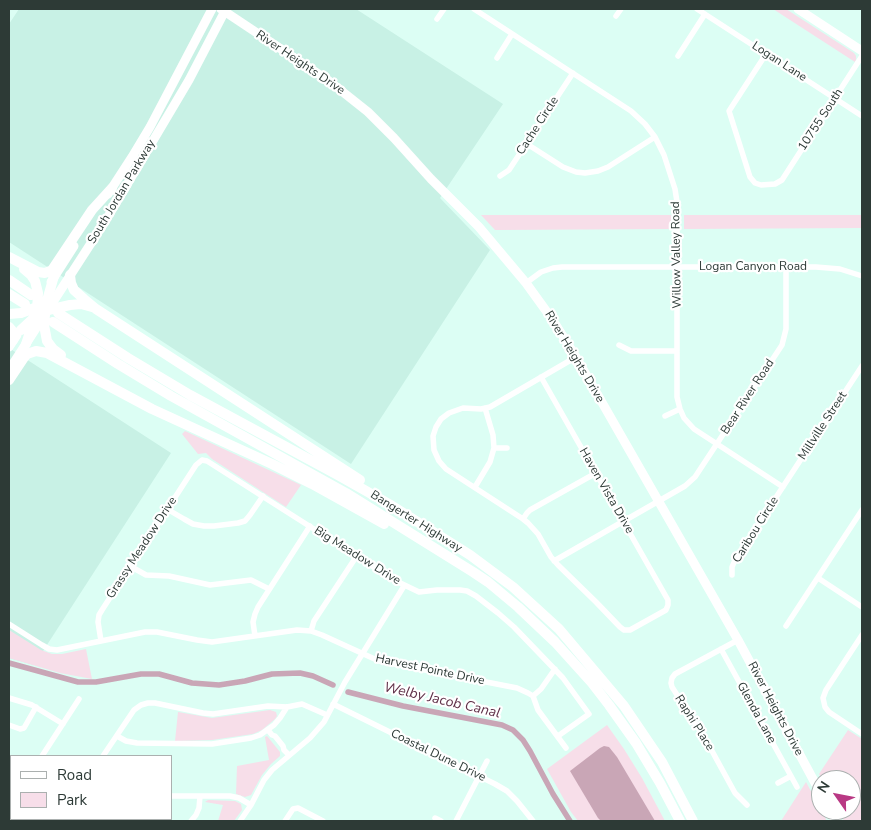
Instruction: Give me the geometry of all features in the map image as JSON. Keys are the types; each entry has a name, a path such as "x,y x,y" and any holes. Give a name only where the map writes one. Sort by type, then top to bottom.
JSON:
{"highway":[{"path":"9,257 37,272 45,273 52,270 92,210 112,188"},
{"path":"9,257 33,278 42,309 44,333 50,346 84,372"},
{"path":"26,344 54,276"},
{"path":"70,276 71,283 76,292 96,309 340,467 443,538"},
{"name":"Bangerter Highway","path":"9,280 42,309 118,364 171,396 346,493 488,582 555,642 609,705 636,743 680,821"},
{"name":"Bangerter Highway","path":"9,294 42,309 216,410 389,504 443,538 513,587 573,645 624,706 662,762 693,821"},
{"path":"9,314 81,304 96,309"},
{"path":"21,330 42,309"},
{"path":"9,327 14,333 11,344"},
{"path":"9,380 27,354 34,351 47,353 152,409 312,484 430,549 458,562"}],"street":[{"name":"South Jordan Parkway","path":"54,276 147,132 212,9"},
{"path":"437,19 444,9"},
{"name":"Willow Valley Road","path":"474,9 632,111 656,137 664,154 676,195 677,397 680,409"},
{"path":"616,16 621,9"},
{"name":"Logan Lane","path":"697,9 862,116"},
{"path":"798,9 862,51"},
{"name":"South Jordan Parkway","path":"42,309 70,276 106,220 189,80 224,10"},
{"name":"River Heights Drive","path":"224,10 329,81 368,112 431,180 479,227 526,283 576,357 738,640 811,775"},
{"path":"678,56 705,14"},
{"path":"497,58 512,34"},
{"name":"10755 South","path":"766,54 729,111 751,179 761,185 778,183 782,180 862,56"},
{"name":"Cache Circle","path":"500,176 509,170 573,73"},
{"path":"527,144 562,167 571,171 585,173 608,167 656,137"},
{"name":"Logan Canyon Road","path":"526,283 541,272 558,267 832,268 862,276"},
{"name":"Bear River Road","path":"554,561 685,486 695,477 780,350 786,329 786,267"},
{"path":"11,344 21,330"},
{"path":"9,370 26,344"},
{"path":"619,345 631,351 677,351"},
{"path":"554,561 538,534 523,519 449,471 439,461 434,450 433,436 438,423 449,413 463,408 486,408 493,405 576,357"},
{"name":"Millville Street","path":"783,487 860,375 862,366"},
{"name":"Haven Vista Drive","path":"541,377 667,598 668,605 664,611 632,629 624,630 554,561"},
{"path":"474,487 490,462 494,448 493,435 486,408"},
{"path":"665,416 680,409 684,418 691,426 783,487"},
{"path":"494,448 507,448"},
{"name":"Big Meadow Drive","path":"202,460 210,462 384,575 404,586 420,592 437,590 467,591 508,621 565,680 589,714 558,736"},
{"name":"Grassy Meadow Drive","path":"101,641 98,622 100,612 196,464 202,460"},
{"path":"523,519 528,512 596,473"},
{"name":"Caribou Circle","path":"732,575 732,567 735,560 783,487"},
{"path":"168,509 193,524 214,526 238,523 245,521 263,496"},
{"path":"786,626 862,510"},
{"path":"255,636 253,626 258,606 310,526"},
{"path":"311,631 314,621 356,556"},
{"path":"130,566 146,575 169,576 210,585 251,580 269,589"},
{"path":"818,578 862,606"},
{"path":"240,821 268,775 286,753 315,733 328,715 343,685 404,586"},
{"name":"Harvest Pointe Drive","path":"9,624 53,650 151,632 207,642 297,630 311,631 322,634 382,662 520,689 533,696"},
{"path":"862,634 826,690 823,698 829,712 862,734"},
{"name":"Raphi Place","path":"738,640 675,674 670,683 706,740 735,793 747,804"},
{"name":"Glenda Lane","path":"721,649 797,787"},
{"path":"555,669 541,689 533,696 537,708 566,748"},
{"path":"9,698 36,707 63,724"},
{"path":"43,755 80,699"},
{"path":"105,755 134,710 148,703 208,714 268,706 287,707 302,704 328,715"},
{"name":"Coastal Dune Drive","path":"333,704 507,791 533,821"},
{"path":"9,725 24,728 36,707"},
{"path":"117,736 126,742 133,743 212,744 270,733 287,707"},
{"path":"270,733 280,748 286,753"},
{"path":"456,821 487,761"},
{"path":"778,783 791,776"},
{"path":"172,796 230,796 251,805"},
{"path":"191,821 199,808 200,796"},
{"path":"285,821 295,808 323,821"}],"shaded area":[{"path":"19,9 356,9 503,104 440,198 490,250 351,464 9,242 9,24"},
{"path":"9,348 171,453 34,665 9,658"},
{"path":"604,746 609,747 617,757 655,821 601,821 598,818 570,771"}],"green space":[{"path":"773,9 786,9 854,53 856,56 855,62"},
{"path":"481,215 671,215 671,229 495,230"},
{"path":"684,215 862,215 862,228 684,229"},
{"path":"185,431 301,485 286,507 212,459 206,453 198,454 182,434"},
{"path":"9,630 41,650 52,654 86,649 92,679 60,673 9,658"},
{"path":"270,710 276,712 277,716 275,719 262,730 253,734 212,740 175,741 178,712 212,718"},
{"path":"607,725 642,778 665,821 578,821 571,812 547,769"},
{"path":"848,730 862,739 862,821 843,820 861,820 861,770 822,770"},
{"path":"267,736 280,752 280,756 262,775 251,795 245,797 236,794 237,766 269,760 265,737"},
{"path":"806,782 811,791 811,820 827,821 781,821"},
{"path":"208,800 235,801 241,804 242,810 234,821 218,821 223,805 205,802"}],"waterway":[{"name":"Welby Jacob Canal","path":"9,663 78,682 96,682 141,674 159,674 192,683 219,685 272,674 300,673 313,676 333,685"},
{"name":"Welby Jacob Canal","path":"348,692 403,706 502,725 513,730 530,751 570,821"}]}
